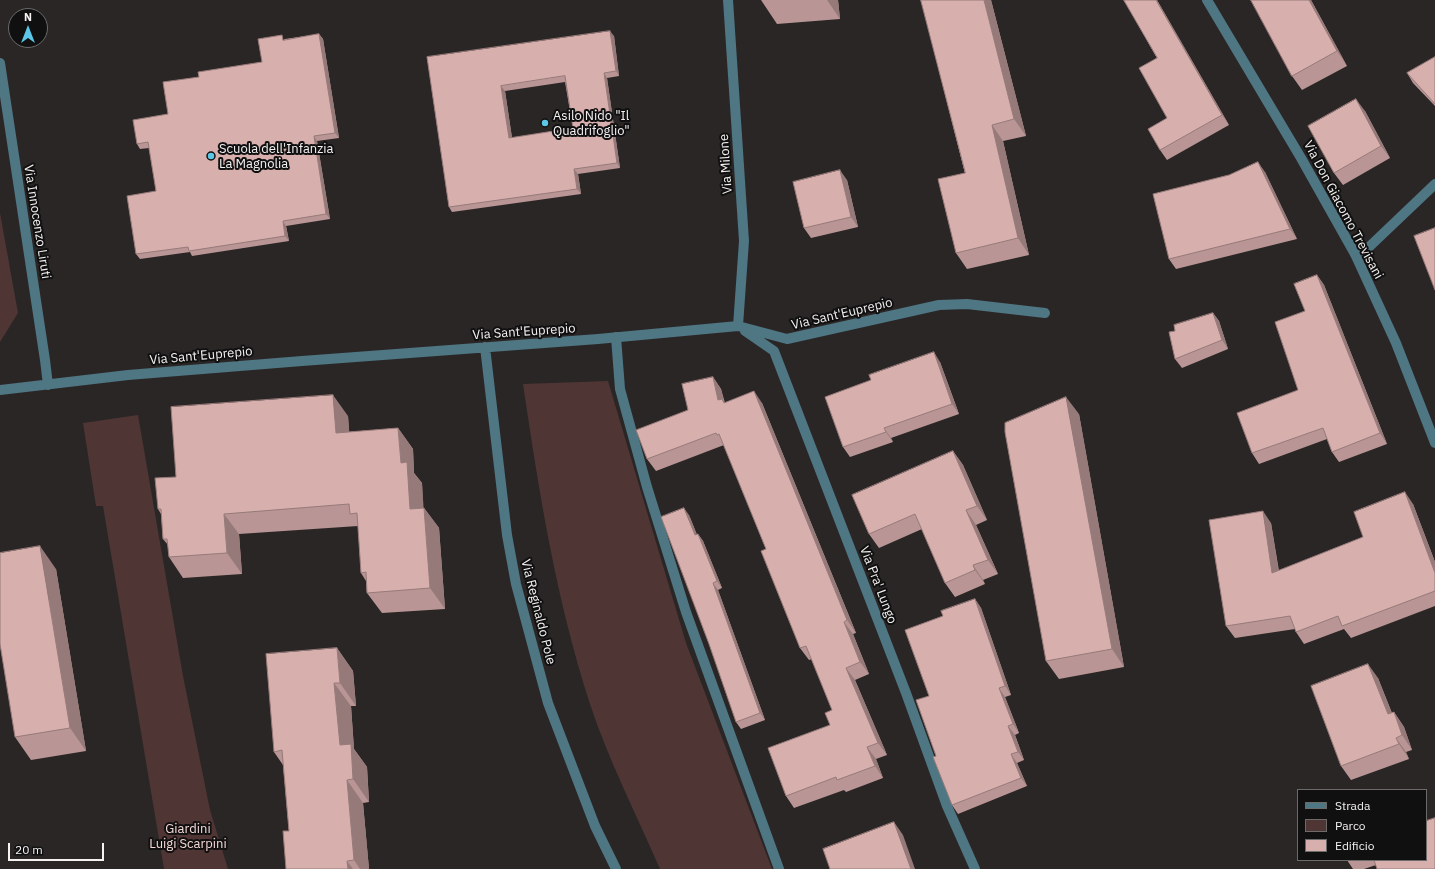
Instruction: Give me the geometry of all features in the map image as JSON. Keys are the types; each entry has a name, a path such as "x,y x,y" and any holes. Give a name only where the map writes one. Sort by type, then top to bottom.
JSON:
{"street":[{"name":"Via Milone","path":"728,0 744,241 738,326"},
{"name":"Via Don Giacomo Trevisani","path":"1207,0 1301,158 1355,254 1396,343 1435,443"},
{"name":"Via Innocenzo Liruti","path":"0,63 48,385"},
{"path":"1355,254 1369,247 1435,184"},
{"name":"Via Sant'Euprepio","path":"0,390 128,375 485,348 738,326 786,340 939,305 967,304 1045,313"},
{"name":"Via Pra' Lungo","path":"738,326 774,351 906,693 947,806 975,869"},
{"path":"616,337 620,389 647,487 686,612 779,869"},
{"name":"Via Reginaldo Pole","path":"485,348 507,535 516,584 548,702 595,826 616,869"}],"green space":[{"path":"0,213 18,313 0,342"},
{"path":"608,381 686,643 772,869 660,869 597,725 578,665 558,586 535,465 523,384"},
{"name":"Giardini Luigi Scarpini","path":"138,415 183,676 210,810 228,869 164,869 103,506 96,506 83,423"}],"building":[{"path":"921,0 984,0 1014,119 992,125 1018,238 956,253 938,179 965,173"},
{"path":"1124,0 1156,0 1222,115 1160,150 1148,129 1167,118 1139,68 1157,58"},
{"path":"1251,0 1309,0 1337,51 1292,76"},
{"path":"610,31 616,71 604,73 617,163 574,169 577,189 449,207 427,57","holes":["565,76 573,128 509,138 501,86"]},
{"path":"319,34 335,133 314,136 326,214 283,221 285,236 189,251 188,247 136,254 127,196 156,191 148,142 137,144 133,120 168,114 163,82 199,77 198,72 262,62 258,39 282,35 283,40"},
{"path":"1435,57 1435,104 1407,73"},
{"path":"1356,99 1381,146 1334,173 1308,126"},
{"path":"1258,162 1290,229 1169,259 1153,194 1229,175"},
{"path":"840,170 851,217 804,228 793,182"},
{"path":"1435,228 1435,290 1414,236"},
{"path":"1317,275 1380,433 1332,452 1323,428 1252,453 1237,413 1298,390 1275,322 1305,311 1294,284"},
{"path":"1213,313 1222,340 1175,359 1169,332 1175,331 1174,325"},
{"path":"934,352 952,404 884,428 886,432 843,447 825,397 871,380 869,375"},
{"path":"713,377 718,400 722,399 724,403 754,391 847,620 844,622 860,662 846,668 878,743 867,747 875,766 837,780 836,777 786,796 768,748 830,725 825,713 832,710 806,646 800,648 761,551 766,549 719,434 717,435 716,433 647,459 636,430 688,410 682,384"},
{"path":"333,395 336,433 398,428 401,463 407,462 410,509 424,508 430,588 367,593 366,572 361,573 357,513 350,514 349,504 224,514 227,553 169,557 167,539 163,539 161,509 158,509 155,478 176,477 171,407"},
{"path":"1066,397 1112,649 1046,661 1005,432 1005,423"},
{"path":"953,451 977,506 966,510 988,560 973,565 975,570 945,583 915,514 869,534 852,495"},
{"path":"1405,492 1435,573 1435,591 1342,626 1338,616 1296,632 1290,616 1226,626 1209,520 1263,511 1272,573 1363,537 1354,512"},
{"path":"684,508 695,535 698,534 717,581 713,583 760,713 736,722 709,644 661,517"},
{"path":"40,546 70,728 15,737 0,644 0,553"},
{"path":"975,599 1005,686 999,688 1013,724 1008,726 1018,752 1011,754 1021,778 952,805 933,757 936,756 916,700 929,696 905,630 943,616 941,611"},
{"path":"337,648 340,683 334,683 340,745 351,744 353,779 347,780 354,860 347,861 348,869 286,869 283,831 289,831 282,750 274,752 266,654"},
{"path":"1368,664 1388,714 1394,712 1402,735 1396,738 1399,744 1341,766 1311,686"},
{"path":"1435,818 1435,869 1377,869 1374,861 1427,861 1427,821"},
{"path":"894,822 911,869 830,869 823,849"}],"place":[{"name":"Asilo Nido \"Il Quadrifoglio\"","path":"545,123"},
{"name":"Scuola dell'Infanzia La Magnolia","path":"211,156"}]}
